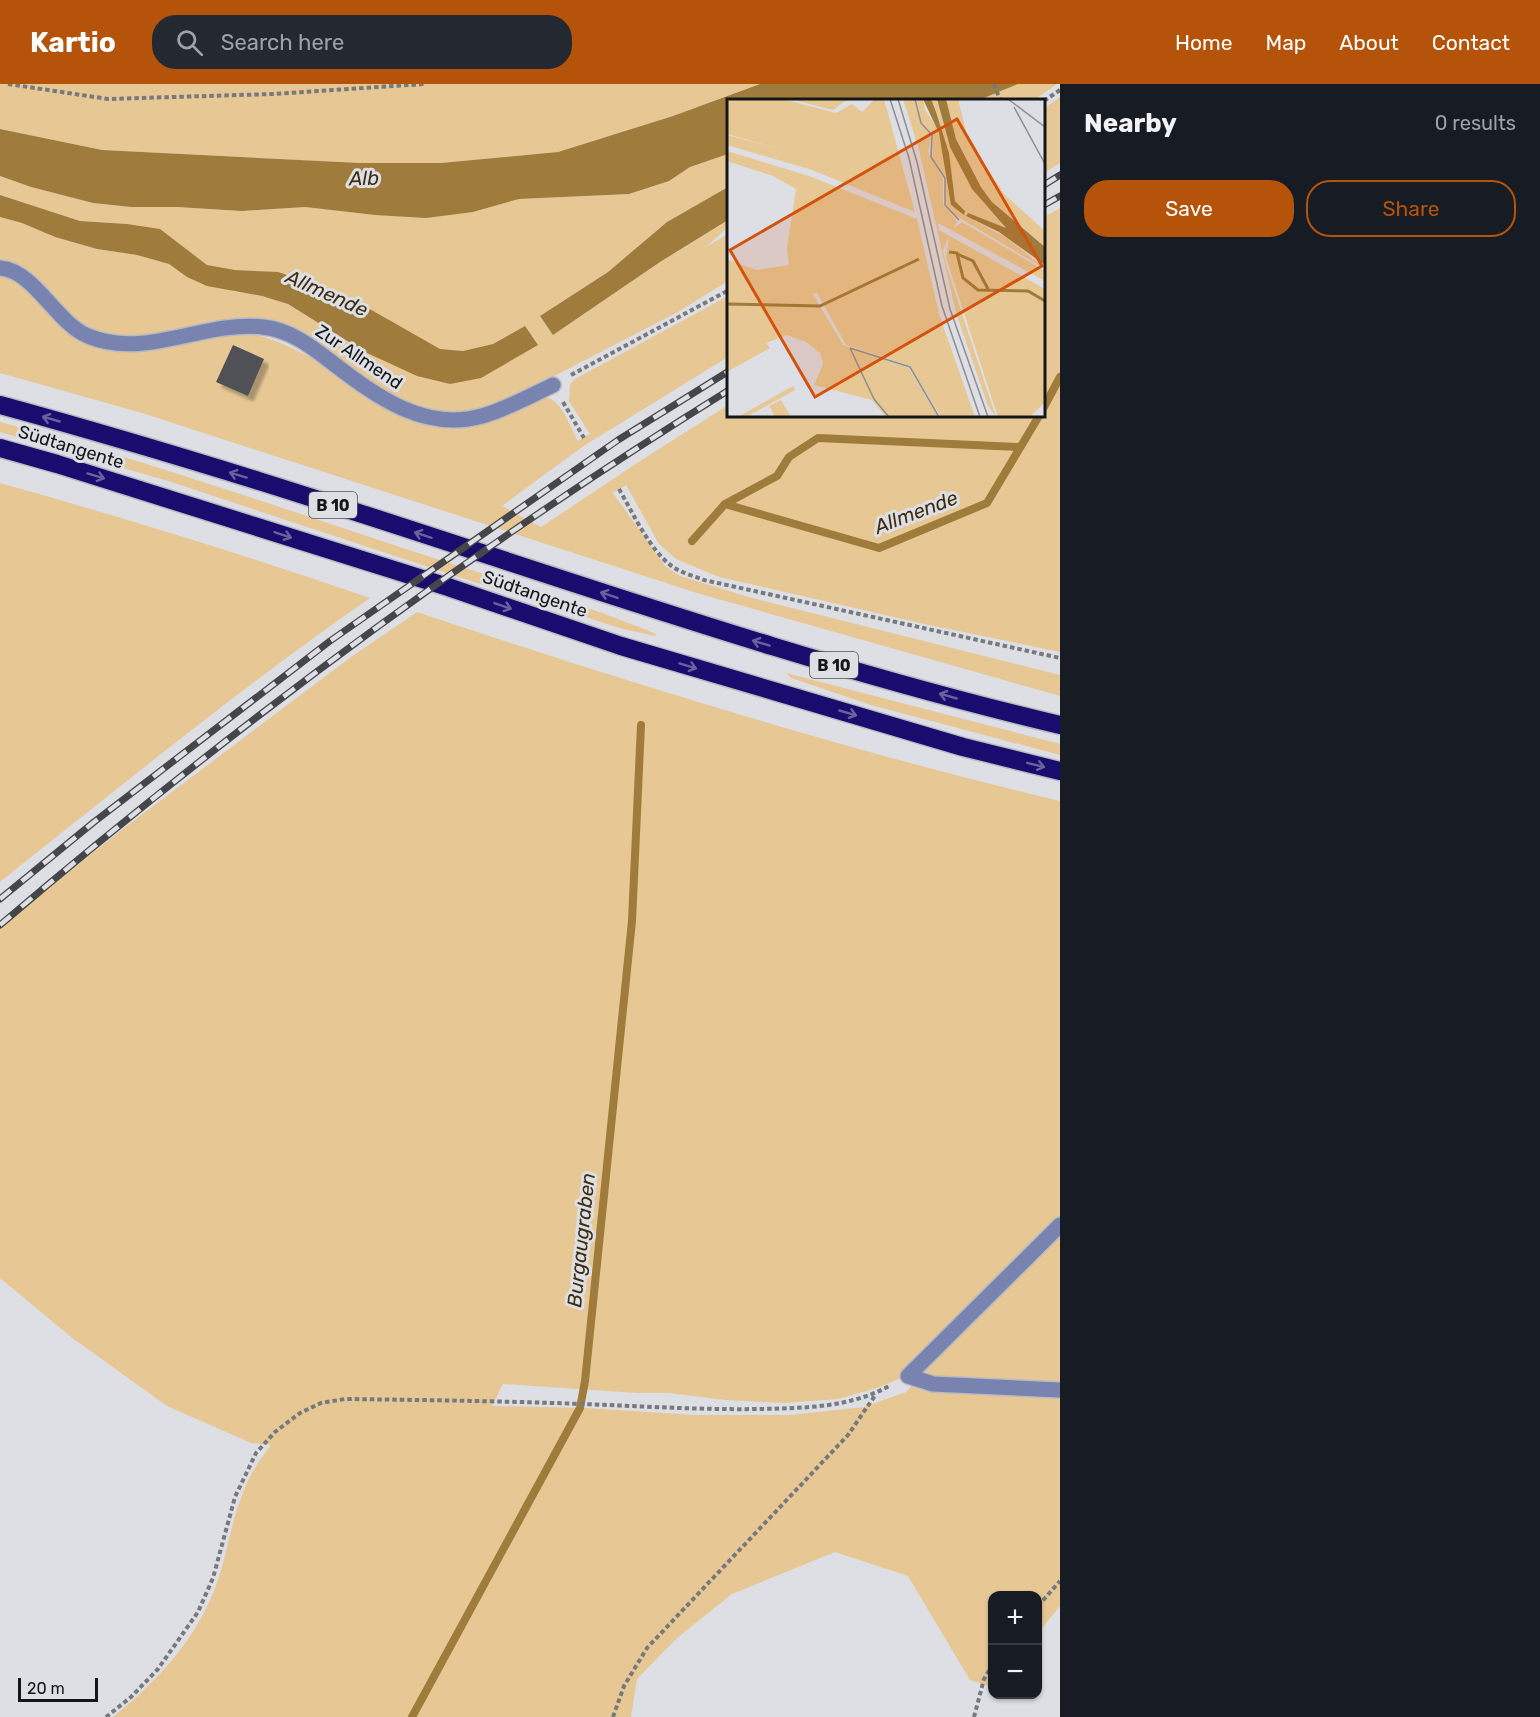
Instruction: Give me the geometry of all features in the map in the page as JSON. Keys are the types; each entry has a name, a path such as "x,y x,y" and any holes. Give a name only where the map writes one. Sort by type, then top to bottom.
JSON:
{"highway":[{"name":"Südtangente","path":"0,405 252,479 804,656 1004,712 1060,725"},
{"name":"Südtangente","path":"0,448 448,587 633,649 940,740 1060,771"}],"lane":[{"name":"Zur Allmend","path":"0,268 8,269 29,282 61,318 88,336 125,344 149,343 210,330 244,326 282,331 316,350 378,396 426,418 450,421 483,416 553,385"},
{"path":"1060,1225 908,1377 933,1384 1060,1390"}],"path":[{"path":"8,84 108,99 272,94 425,84"},
{"path":"994,84 1000,99"},
{"path":"1045,100 1060,90"},
{"path":"584,438 553,385 727,291"},
{"path":"619,489 655,548 672,567 683,572 704,580 1060,658"},
{"path":"106,1717 131,1697 158,1669 198,1612 213,1578 235,1497 256,1453 275,1432 300,1413 321,1403 345,1399 574,1403 708,1410 810,1408 847,1402 876,1394 908,1377"},
{"path":"613,1717 624,1686 647,1648 848,1435 876,1394"},
{"path":"1042,1601 1060,1581"},
{"path":"974,1717 984,1679 988,1672"}],"shaded area":[{"path":"0,84 760,84 673,116 558,152 441,163 360,163 102,150 0,129"},
{"path":"1018,84 1057,84 1035,99 981,99"},
{"path":"1060,97 1060,163 1045,172 1045,108"},
{"path":"727,154 727,188 667,222 608,272 540,316 553,335 660,262 727,221 727,228 706,247 727,235 727,282 678,312 503,403 463,415 427,411 400,400 375,386 301,334 257,322 229,320 187,331 133,338 100,333 70,316 27,271 17,264 0,263 0,217 97,249 137,255 169,264 187,277 236,292 262,296 288,304 365,352 450,384 525,326 493,344 463,351 440,350 361,304 332,290 254,271 218,269 207,265 178,243 127,224 80,221 0,195 0,176 31,187 93,203 131,207 242,211 305,207 375,215 473,212 519,199 629,194 669,181 690,167"},
{"path":"1060,208 1060,652 924,624 719,577 676,559 659,544 626,485 613,493 665,566 680,576 752,598 1060,675 1060,696 697,593 142,413 0,373 0,274 18,282 63,329 89,343 235,332 255,335 278,342 326,364 377,400 416,420 438,426 478,426 493,421 531,401 546,397 556,403 563,412 578,441 590,434 569,401 570,384 575,379 727,297 727,358 582,447 502,506 541,527 727,406 727,417 1045,417 1045,216"},
{"path":"0,422 102,450 202,482 562,599 656,634 655,636 623,629 168,481 0,432"},
{"path":"0,483 186,538 370,598 229,701 0,882"},
{"path":"417,612 736,714 897,760 1060,801 1060,1216 925,1359 899,1379 877,1388 838,1399 784,1403 725,1400 669,1393 503,1384 492,1406 587,1408 695,1415 790,1415 864,1407 906,1392 1012,1279 1060,1232 1060,1606 1042,1628 1042,1591 988,1591 988,1686 970,1680 908,1576 835,1552 732,1594 677,1638 637,1679 631,1717 113,1717 146,1688 176,1656 200,1620 218,1580 245,1488 250,1476 271,1445 251,1443 167,1406 71,1337 0,1278 0,926 124,828 351,657"},
{"path":"786,673 1060,744 1060,755 871,705 791,678"}],"water":[{"name":"Alb","path":"760,84 1018,84 981,99 727,99 727,154 690,167 669,181 629,194 519,199 473,212 426,218 305,207 242,211 131,207 93,203 31,187 0,176 0,129 102,150 360,163 441,163 558,152 673,116"},
{"path":"727,188 727,221 660,262 553,335 540,316 608,272 667,222"},
{"path":"0,195 80,221 160,229 207,265 235,270 278,272 332,290 440,349 463,351 493,344 525,326 538,345 481,378 450,384 417,376 365,352 288,304 262,296 207,286 187,277 169,264 137,255 97,249 0,217"}],"building":[{"path":"233,345 264,359 248,396 216,382"}],"waterway":[{"name":"Allmende","path":"1045,405 1060,377"},
{"name":"Allmende","path":"692,541 725,504 879,548 987,503 1038,417"},
{"name":"Allmende","path":"725,504 777,476 789,457 818,438 1020,447"},
{"name":"Burgaugraben","path":"412,1717 580,1408 585,1381 632,921 641,725"}],"railway":[{"path":"1045,184 1060,175"},
{"path":"1045,204 1060,196"},
{"path":"0,899 94,822 330,641 618,440 727,372"},
{"path":"0,925 174,782 354,644 539,513 727,391"}]}
